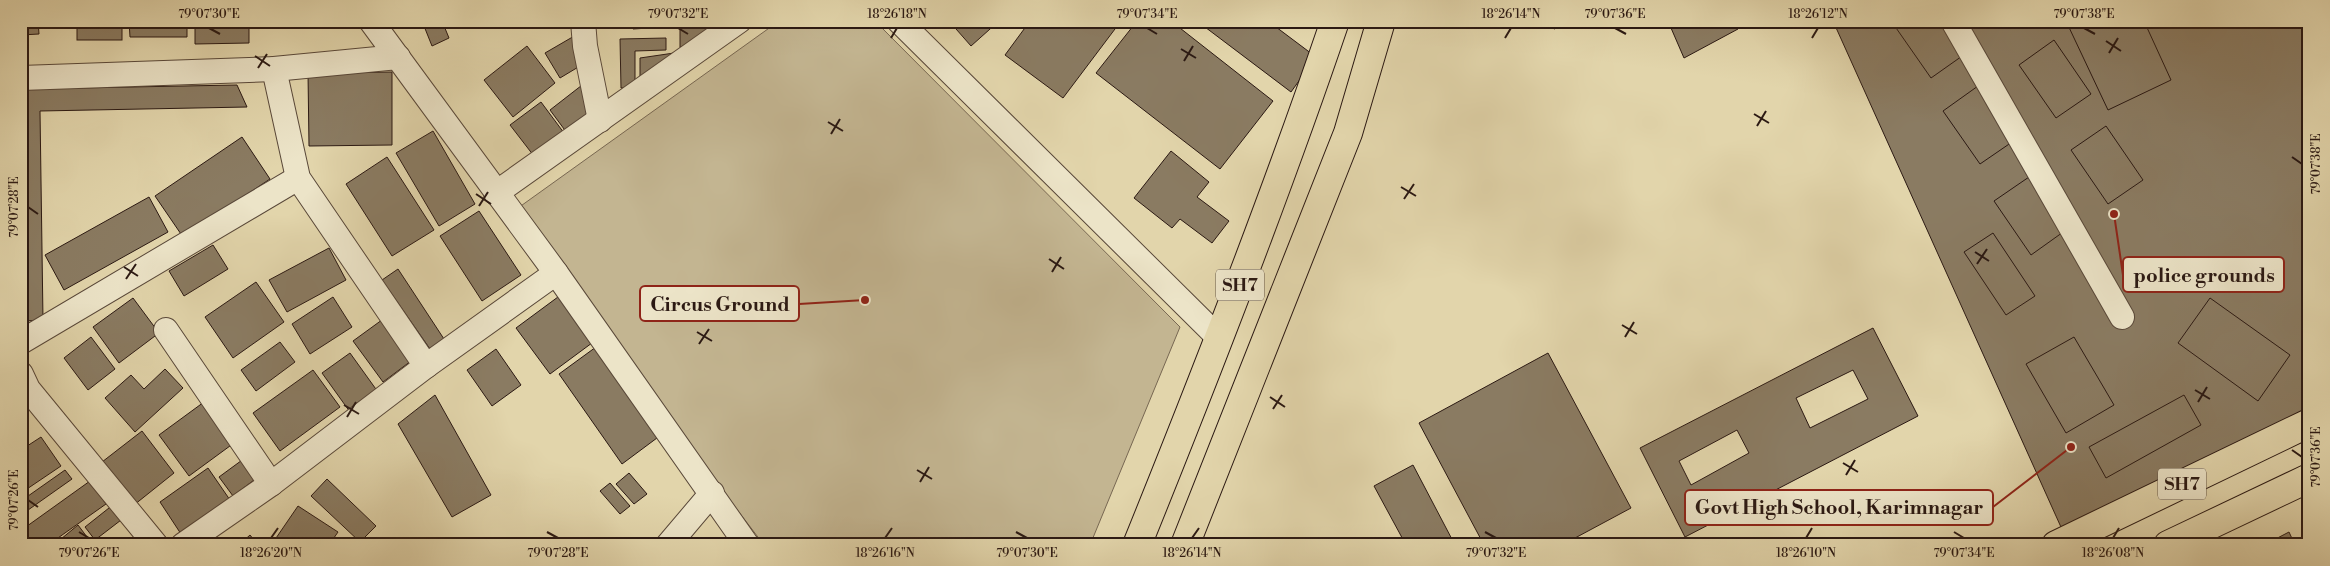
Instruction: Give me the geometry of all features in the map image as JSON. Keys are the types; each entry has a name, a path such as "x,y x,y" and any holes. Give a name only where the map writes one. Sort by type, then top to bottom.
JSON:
{"main road":[{"name":"SH7","path":"1137,545 1220,339 1292,147 1335,21"},
{"name":"SH7","path":"1186,545 1348,133 1381,21"},
{"name":"SH7","path":"2056,545 2309,423"},
{"name":"SH7","path":"2168,545 2309,478"}],"street":[{"path":"371,21 556,273 747,545"},
{"path":"583,21 585,46 600,120"},
{"path":"496,193 739,21"},
{"path":"899,21 1220,339"},
{"path":"1953,21 2122,317"},
{"path":"21,78 274,69 398,57"},
{"path":"274,69 298,178 426,366"},
{"path":"21,342 298,178"},
{"path":"183,545 271,484 426,366 556,273"},
{"path":"166,330 271,484"},
{"path":"21,374 28,389 156,545"},
{"path":"668,545 712,493"}],"shaded area":[{"path":"779,21 875,21 1180,327 1090,545 764,545 511,213"}],"building":[{"path":"21,21 38,21 39,34 21,35"},
{"path":"77,21 122,21 122,40 77,40"},
{"path":"129,21 187,21 187,37 130,37"},
{"path":"195,21 249,21 249,43 195,44"},
{"path":"422,21 442,21 449,38 432,46"},
{"path":"504,21 570,21 571,24 504,28"},
{"path":"633,21 665,21 665,27 633,29"},
{"path":"680,21 710,21 710,47 680,47"},
{"path":"949,21 999,21 971,46"},
{"path":"1030,21 1121,21 1063,98 1005,55"},
{"path":"1137,21 1171,21 1273,101 1220,169 1096,73"},
{"path":"1197,21 1268,21 1316,57 1291,92"},
{"path":"1530,21 1558,21 1555,29"},
{"path":"1668,21 1733,21 1738,29 1684,58"},
{"path":"1833,21 2309,21 2309,408 2065,536"},
{"path":"1899,21 1943,21 1965,54 1931,78 1894,25"},
{"path":"2066,21 2144,21 2171,80 2108,110"},
{"path":"576,35 590,60 560,78 545,53"},
{"path":"666,38 666,50 635,51 635,88 621,88 620,39"},
{"path":"2054,40 2091,94 2056,118 2019,65"},
{"path":"527,46 555,83 513,117 484,80"},
{"path":"674,53 640,84 640,58"},
{"path":"392,72 392,145 309,146 308,73"},
{"path":"586,82 603,105 567,133 550,110"},
{"path":"237,85 247,107 40,111 43,320 24,321 21,89"},
{"path":"1978,86 2015,140 1980,164 1943,111"},
{"path":"541,102 567,137 537,160 510,125"},
{"path":"2106,126 2143,180 2108,204 2071,150"},
{"path":"433,131 475,204 439,226 396,153"},
{"path":"242,137 270,179 183,237 155,196"},
{"path":"1171,151 1209,182 1197,197 1229,221 1212,243 1180,219 1172,228 1134,198"},
{"path":"387,157 434,230 392,256 346,184"},
{"path":"2029,177 2066,230 2031,255 1994,201"},
{"path":"149,197 168,232 64,290 45,255"},
{"path":"479,211 521,275 482,301 440,236"},
{"path":"1993,233 2035,296 2006,315 1964,252"},
{"path":"213,245 228,269 184,296 169,271"},
{"path":"329,248 346,280 287,312 269,280"},
{"path":"398,269 444,339 430,349 382,280"},
{"path":"256,282 284,322 233,358 205,317"},
{"path":"562,294 596,340 550,374 516,328"},
{"path":"333,297 352,327 310,354 292,324"},
{"path":"133,298 159,333 119,363 93,327"},
{"path":"2210,298 2290,355 2258,401 2178,343"},
{"path":"386,317 415,358 383,382 353,341"},
{"path":"1873,328 1918,416 1685,537 1640,448","holes":["1853,370 1868,399 1810,428 1796,398","1737,430 1749,453 1691,485 1679,461"]},
{"path":"91,337 115,369 88,390 64,358"},
{"path":"2074,337 2114,405 2066,433 2026,364"},
{"path":"280,342 295,362 256,391 241,370"},
{"path":"596,347 661,435 622,464 559,374"},
{"path":"496,349 521,385 492,406 467,370"},
{"path":"350,353 378,392 350,412 322,373"},
{"path":"1548,353 1631,508 1562,545 1484,545 1419,423"},
{"path":"165,369 183,388 135,432 105,398 131,375 144,389"},
{"path":"313,370 340,407 280,451 253,413"},
{"path":"435,395 491,495 452,517 398,424"},
{"path":"2184,395 2201,425 2106,478 2089,447"},
{"path":"204,402 234,443 189,476 159,435"},
{"path":"142,431 174,473 134,505 102,462"},
{"path":"41,437 61,466 21,493 21,450"},
{"path":"249,455 262,474 233,496 219,477"},
{"path":"1413,465 1455,545 1406,545 1374,486"},
{"path":"208,468 230,500 181,534 160,502"},
{"path":"65,470 72,479 21,515 21,501"},
{"path":"629,473 647,494 634,504 616,484"},
{"path":"327,479 376,526 360,542 311,496"},
{"path":"90,481 106,504 48,545 34,545 23,529"},
{"path":"610,483 630,506 620,514 600,491"},
{"path":"114,504 125,517 95,540 85,527"},
{"path":"298,506 338,532 329,545 280,545 274,541"},
{"path":"78,525 93,545 65,545 61,539"},
{"path":"2289,532 2295,545 2264,545"},
{"path":"250,535 258,545 239,545"},
{"path":"2309,536 2309,545 2300,545 2298,541"}],"place":[{"name":"police grounds","path":"2114,214"},
{"name":"Circus Ground","path":"865,300"},
{"name":"Govt High School, Karimnagar","path":"2071,447"}]}
